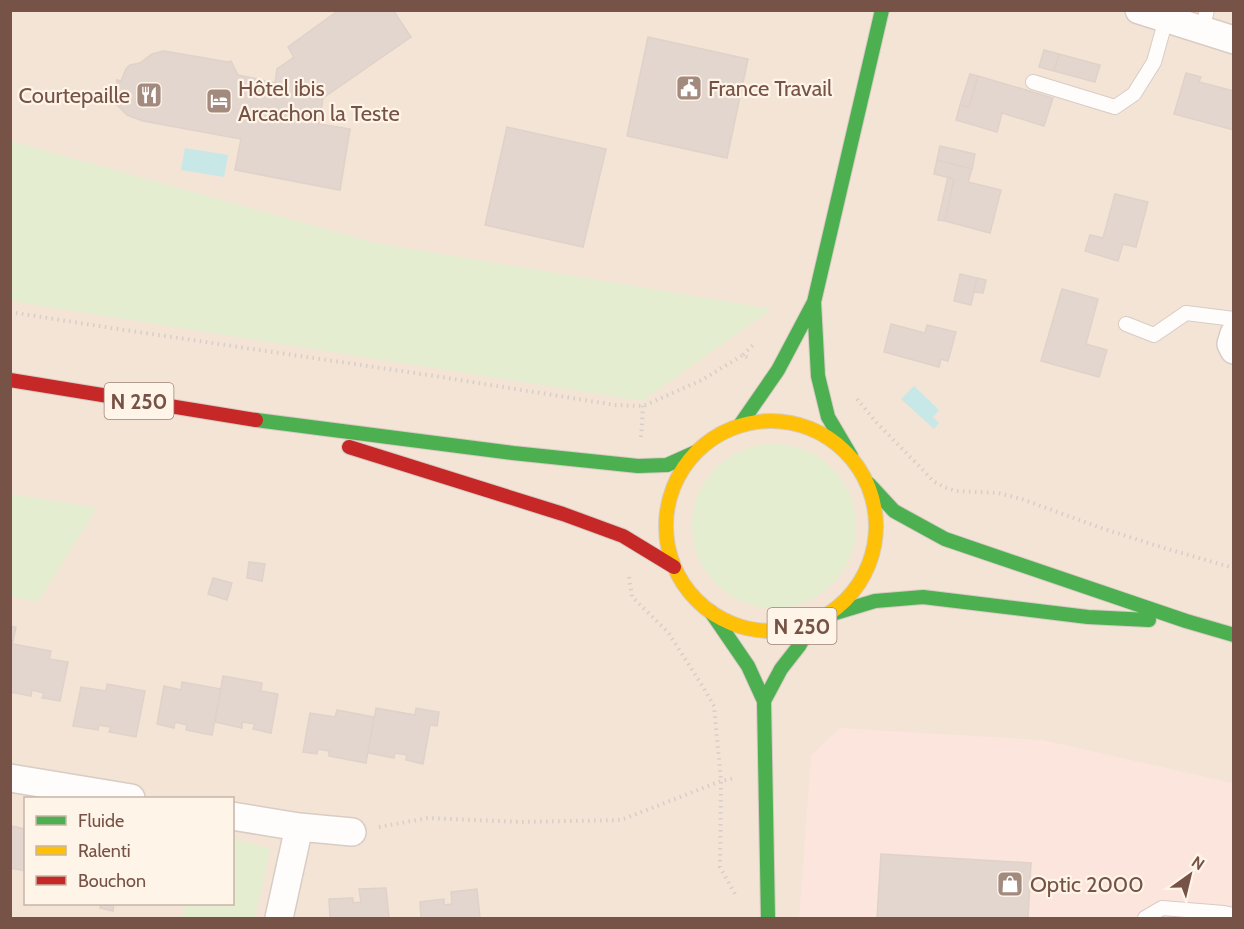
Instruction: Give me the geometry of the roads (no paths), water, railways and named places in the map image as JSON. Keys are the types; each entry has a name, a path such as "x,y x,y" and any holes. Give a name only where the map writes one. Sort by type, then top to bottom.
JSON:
{"main road":[{"path":"741,425 778,370 814,302 882,10"},
{"path":"814,302 818,376 828,417 851,456"},
{"name":"N 250","path":"10,380 267,422 513,453 638,466 667,465 696,452"},
{"name":"N 250","path":"868,484 876,513 876,543 867,572 850,596 827,615 812,623 787,630 760,630 735,625 711,612 689,592 674,567 666,537 668,506 678,477 696,452 716,435 741,425 770,420 801,424 828,437 851,456 868,484 894,511 945,539 1233,635"},
{"name":"N 250","path":"267,422 563,514 623,536 674,567"},
{"name":"N 250","path":"827,615 875,601 923,597 1088,617 1186,621"},
{"path":"711,612 748,666 764,701 768,918"},
{"path":"764,701 781,669 799,646 812,623"}],"street":[{"path":"1139,10 1167,19 1205,20 1233,40"},
{"path":"1233,334 1231,344 1233,350"},
{"path":"10,778 125,797"},
{"path":"234,816 298,827 352,832"},
{"path":"279,918 298,827"}],"lane":[{"path":"1033,82 1115,107 1134,94 1154,62 1167,19"},
{"path":"1126,324 1154,334 1186,313 1233,319"},
{"path":"1145,918 1162,908 1233,915"}],"water":[{"path":"185,148 228,155 224,177 181,170"},
{"path":"914,386 939,410 933,417 939,423 934,429 901,399"}],"place":[{"name":"France Travail","path":"689,88"},
{"name":"Courtepaille","path":"149,95"},
{"name":"Hôtel ibis Arcachon la Teste","path":"219,101"},
{"name":"Optic 2000","path":"1010,884"}]}
